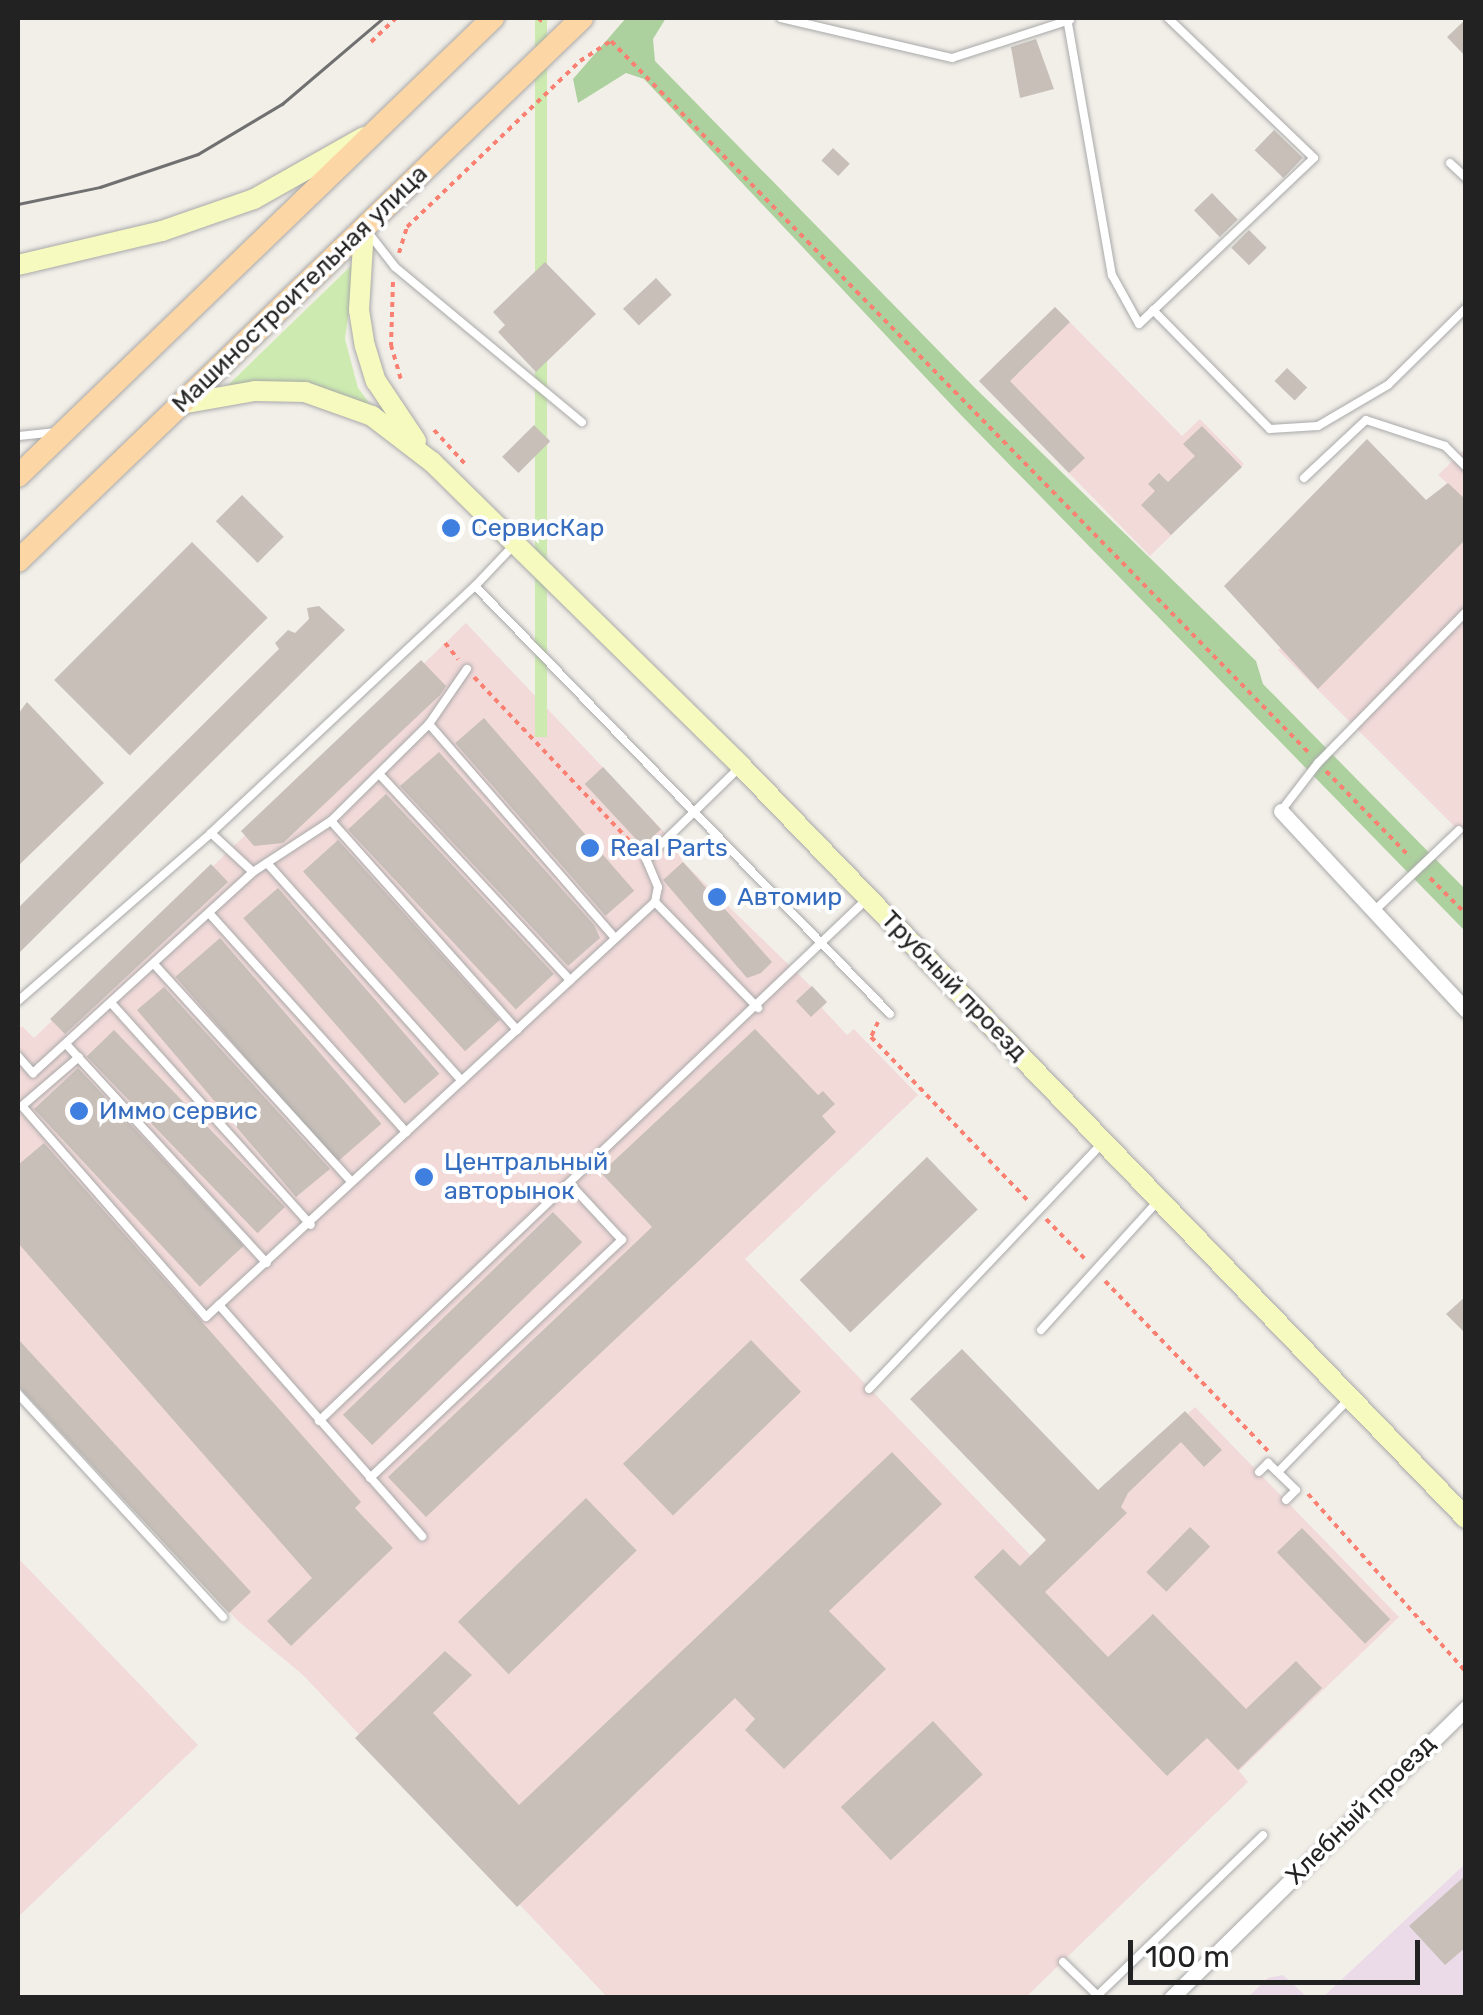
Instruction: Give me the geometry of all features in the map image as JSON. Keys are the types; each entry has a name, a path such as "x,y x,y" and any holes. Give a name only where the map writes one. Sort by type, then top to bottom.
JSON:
{"main road":[{"path":"18,476 494,18"},
{"name":"Машиностроительная улица","path":"18,562 582,18"}],"street":[{"path":"18,266 162,232 254,199 378,128"},
{"path":"364,228 359,310 365,346 376,381 432,462"},
{"path":"181,404 255,392 305,392 372,416 432,462"},
{"name":"Трубный проезд","path":"432,462 741,766 1466,1518"},
{"path":"1281,812 1466,1010"},
{"name":"Хлебный проезд","path":"1171,1998 1466,1708"}],"lane":[{"path":"781,18 952,58 1068,19 1112,276 1139,324 1314,158 1168,18"},
{"path":"1450,163 1466,178"},
{"path":"364,228 395,267 582,422"},
{"path":"1153,310 1270,429 1318,426 1388,385 1466,308"},
{"path":"1304,478 1366,420 1445,446 1466,467"},
{"path":"18,436 65,431"},
{"path":"18,1002 210,833 475,586 516,543"},
{"path":"475,586 887,1011"},
{"path":"1281,812 1318,762 1466,612"},
{"path":"18,1056 32,1073 253,872 332,820 382,776 429,724 467,669"},
{"path":"429,724 615,938"},
{"path":"79,1057 22,1106 206,1317 311,1225 352,1182 655,902 658,887 646,859 741,766"},
{"path":"382,776 570,980"},
{"path":"332,820 517,1030"},
{"path":"1374,912 1459,830"},
{"path":"210,833 253,872"},
{"path":"267,863 462,1080"},
{"path":"319,1421 758,1008 869,897"},
{"path":"655,902 758,1008"},
{"path":"209,913 406,1132"},
{"path":"154,964 352,1182"},
{"path":"112,1004 311,1225"},
{"path":"66,1044 267,1263"},
{"path":"869,1389 1036,1209 1104,1142"},
{"path":"370,1478 622,1240 570,1184"},
{"path":"1041,1330 1159,1200"},
{"path":"219,1305 422,1536"},
{"path":"18,1394 223,1617"},
{"path":"1281,1470 1350,1399"},
{"path":"1259,1472 1268,1463 1281,1470 1296,1490 1286,1500"},
{"path":"1063,1962 1097,1997 1263,1835"}],"path":[{"path":"371,42 396,18"},
{"path":"576,56 580,62 611,41 1466,914"},
{"path":"445,643 646,859"},
{"path":"887,1011 871,1037 1095,1270 1466,1672"}],"shaded area":[{"path":"1055,307 1182,436 1200,419 1244,464 1150,556 979,381"},
{"path":"1465,449 1465,837 1278,650 1447,483 1438,475"},
{"path":"466,623 669,837 683,862 827,1002 822,1008 847,1035 854,1029 918,1095 745,1259 1035,1560 1195,1407 1399,1617 1239,1771 1248,1782 1026,1997 607,1997 303,1675 238,1621 18,1381 18,1030 22,1026 34,1038"},
{"path":"18,1558 198,1745 18,1917"},
{"path":"1465,1864 1465,1997 1323,1997"},
{"path":"1283,1975 1307,1997 1248,1997 1268,1978"}],"green space":[{"path":"535,18 547,18 547,737 535,737"},
{"path":"626,18 666,18 653,39 655,61 975,388 1256,661 1263,684 1465,889 1465,931 960,414 644,79 626,73 578,103 573,79"},
{"path":"356,261 345,339 358,388 380,417 364,406 226,387"}],"building":[{"path":"1466,19 1466,57 1447,37"},
{"path":"1036,39 1054,89 1020,98 1011,47"},
{"path":"1274,130 1303,158 1283,178 1255,150"},
{"path":"833,148 850,164 838,176 821,160"},
{"path":"1212,193 1238,220 1220,237 1194,210"},
{"path":"1249,230 1267,248 1249,265 1231,248"},
{"path":"545,262 596,314 536,372 498,332 505,325 493,312"},
{"path":"656,278 672,295 639,326 623,309"},
{"path":"1055,307 1070,322 1010,381 1085,458 1069,473 979,381"},
{"path":"1287,368 1307,387 1295,400 1274,381"},
{"path":"534,425 550,441 518,473 502,457"},
{"path":"1202,426 1242,467 1171,535 1141,505 1155,491 1148,484 1159,473 1168,482 1195,456 1183,444"},
{"path":"1367,439 1426,500 1448,483 1466,500 1466,539 1318,689 1224,586"},
{"path":"242,495 284,537 258,563 216,521"},
{"path":"192,542 268,618 130,756 54,680"},
{"path":"319,606 345,630 18,954 18,908 279,649 275,643 288,630 295,633 309,619 307,608"},
{"path":"421,660 446,686 440,695 283,843 254,846 241,831"},
{"path":"27,702 104,783 18,866 18,714"},
{"path":"484,718 634,891 606,916 455,743"},
{"path":"439,752 594,925 600,938 568,966 400,786"},
{"path":"603,767 661,829 643,846 585,784"},
{"path":"386,794 554,974 516,1009 348,829"},
{"path":"338,840 500,1020 465,1051 303,871"},
{"path":"683,862 772,962 761,973 747,978 663,880"},
{"path":"211,864 228,882 65,1034 50,1019"},
{"path":"278,888 439,1074 405,1104 243,918"},
{"path":"220,938 381,1124 337,1162 175,977"},
{"path":"812,986 827,1002 811,1017 796,1001"},
{"path":"164,987 330,1169 296,1197 137,1010"},
{"path":"755,1029 818,1095 823,1091 835,1104 822,1116 836,1132 426,1517 388,1477 652,1227 601,1173"},
{"path":"114,1030 285,1207 258,1233 87,1056"},
{"path":"78,1068 244,1246 200,1287 34,1109"},
{"path":"44,1143 361,1502 355,1508 393,1548 291,1646 267,1621 312,1578 18,1243 18,1165"},
{"path":"927,1157 978,1210 850,1332 800,1280"},
{"path":"553,1212 582,1242 372,1445 343,1415"},
{"path":"1466,1296 1466,1334 1446,1314"},
{"path":"18,1339 251,1592 229,1613 18,1386"},
{"path":"751,1340 801,1392 673,1515 623,1464"},
{"path":"962,1349 1098,1490 1185,1411 1222,1450 1204,1467 1181,1442 1128,1493 1121,1507 1127,1513 1045,1592 1108,1657 1153,1614 1246,1709 1296,1661 1322,1688 1238,1770 1207,1738 1167,1776 974,1577 1003,1549 1020,1566 1046,1540 910,1399"},
{"path":"892,1452 942,1504 829,1611 886,1669 784,1769 745,1730 755,1719 735,1698 517,1907 355,1738 445,1651 472,1675 433,1713 519,1805"},
{"path":"586,1498 637,1551 509,1674 458,1622"},
{"path":"1190,1527 1210,1546 1166,1592 1146,1572"},
{"path":"1302,1528 1390,1619 1365,1644 1277,1552"},
{"path":"933,1721 983,1774 891,1860 841,1807"},
{"path":"1466,1875 1466,1947 1445,1965 1409,1926"}],"tram line":[{"path":"18,204 100,187 198,154 282,104 383,18"}],"place":[{"name":"СервисКар","path":"451,528"},
{"name":"Real Parts","path":"590,848"},
{"name":"Автомир","path":"717,897"},
{"name":"Иммо сервис","path":"79,1111"},
{"name":"Центральный авторынок","path":"424,1177"}]}
